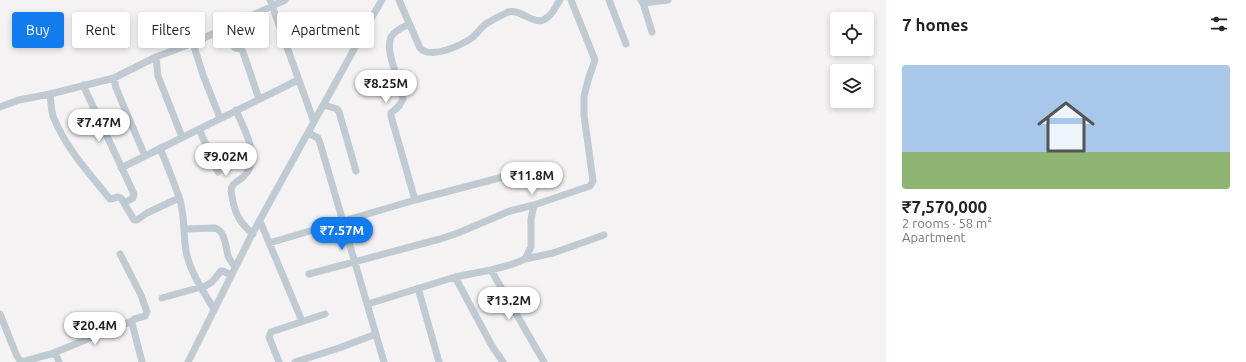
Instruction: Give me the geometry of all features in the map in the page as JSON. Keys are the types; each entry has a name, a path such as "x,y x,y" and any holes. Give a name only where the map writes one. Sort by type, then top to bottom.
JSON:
{"street":[{"path":"205,36 271,3 285,0"},
{"path":"188,362 235,267 382,0"},
{"path":"399,0 408,24 420,48 423,52 432,54 454,47 472,38 484,26 512,10 537,21 544,20 552,14 560,0"},
{"path":"309,274 440,239 510,211 534,205 588,188 590,186 592,181 584,115 584,96 595,60 571,0"},
{"path":"609,0 626,44"},
{"path":"652,32 642,2 668,0"},
{"path":"271,3 314,122"},
{"path":"408,24 395,33 391,37 390,42 392,60 403,96 402,101 391,113 391,116 415,200"},
{"path":"0,107 19,100 114,78 156,56 178,48"},
{"path":"194,48 220,118"},
{"path":"235,48 241,49 243,52 259,99"},
{"path":"156,56 158,76 182,137"},
{"path":"114,78 116,88 145,156"},
{"path":"121,168 298,80"},
{"path":"83,85 134,194 133,198 124,203"},
{"path":"50,94 53,115 70,147 83,166 110,198 120,197 135,221 147,213 179,198"},
{"path":"324,105 337,109 339,112 356,170"},
{"path":"236,110 252,154 249,169 245,175 233,184 231,191 241,224 253,234"},
{"path":"101,126 127,114"},
{"path":"199,129 218,172"},
{"path":"308,133 318,138 320,143 384,362"},
{"path":"160,148 179,198 185,229 185,246 192,270 214,309"},
{"path":"269,243 415,200 503,177"},
{"path":"525,259 531,247 531,219 534,205"},
{"path":"260,221 302,321"},
{"path":"185,229 219,229 222,234 228,256 235,267"},
{"path":"368,304 455,277 491,270 525,259 553,253 604,235"},
{"path":"0,314 20,361 51,354 134,319 145,316 147,312 141,295 120,254"},
{"path":"491,270 544,362"},
{"path":"162,298 201,287 212,282 220,271 231,275"},
{"path":"455,277 492,346 503,362"},
{"path":"418,288 439,362"},
{"path":"279,362 269,337 272,331 324,314"},
{"path":"132,321 132,327 142,362"},
{"path":"295,362 346,346 376,334"},
{"path":"51,354 55,354 60,362"}]}
